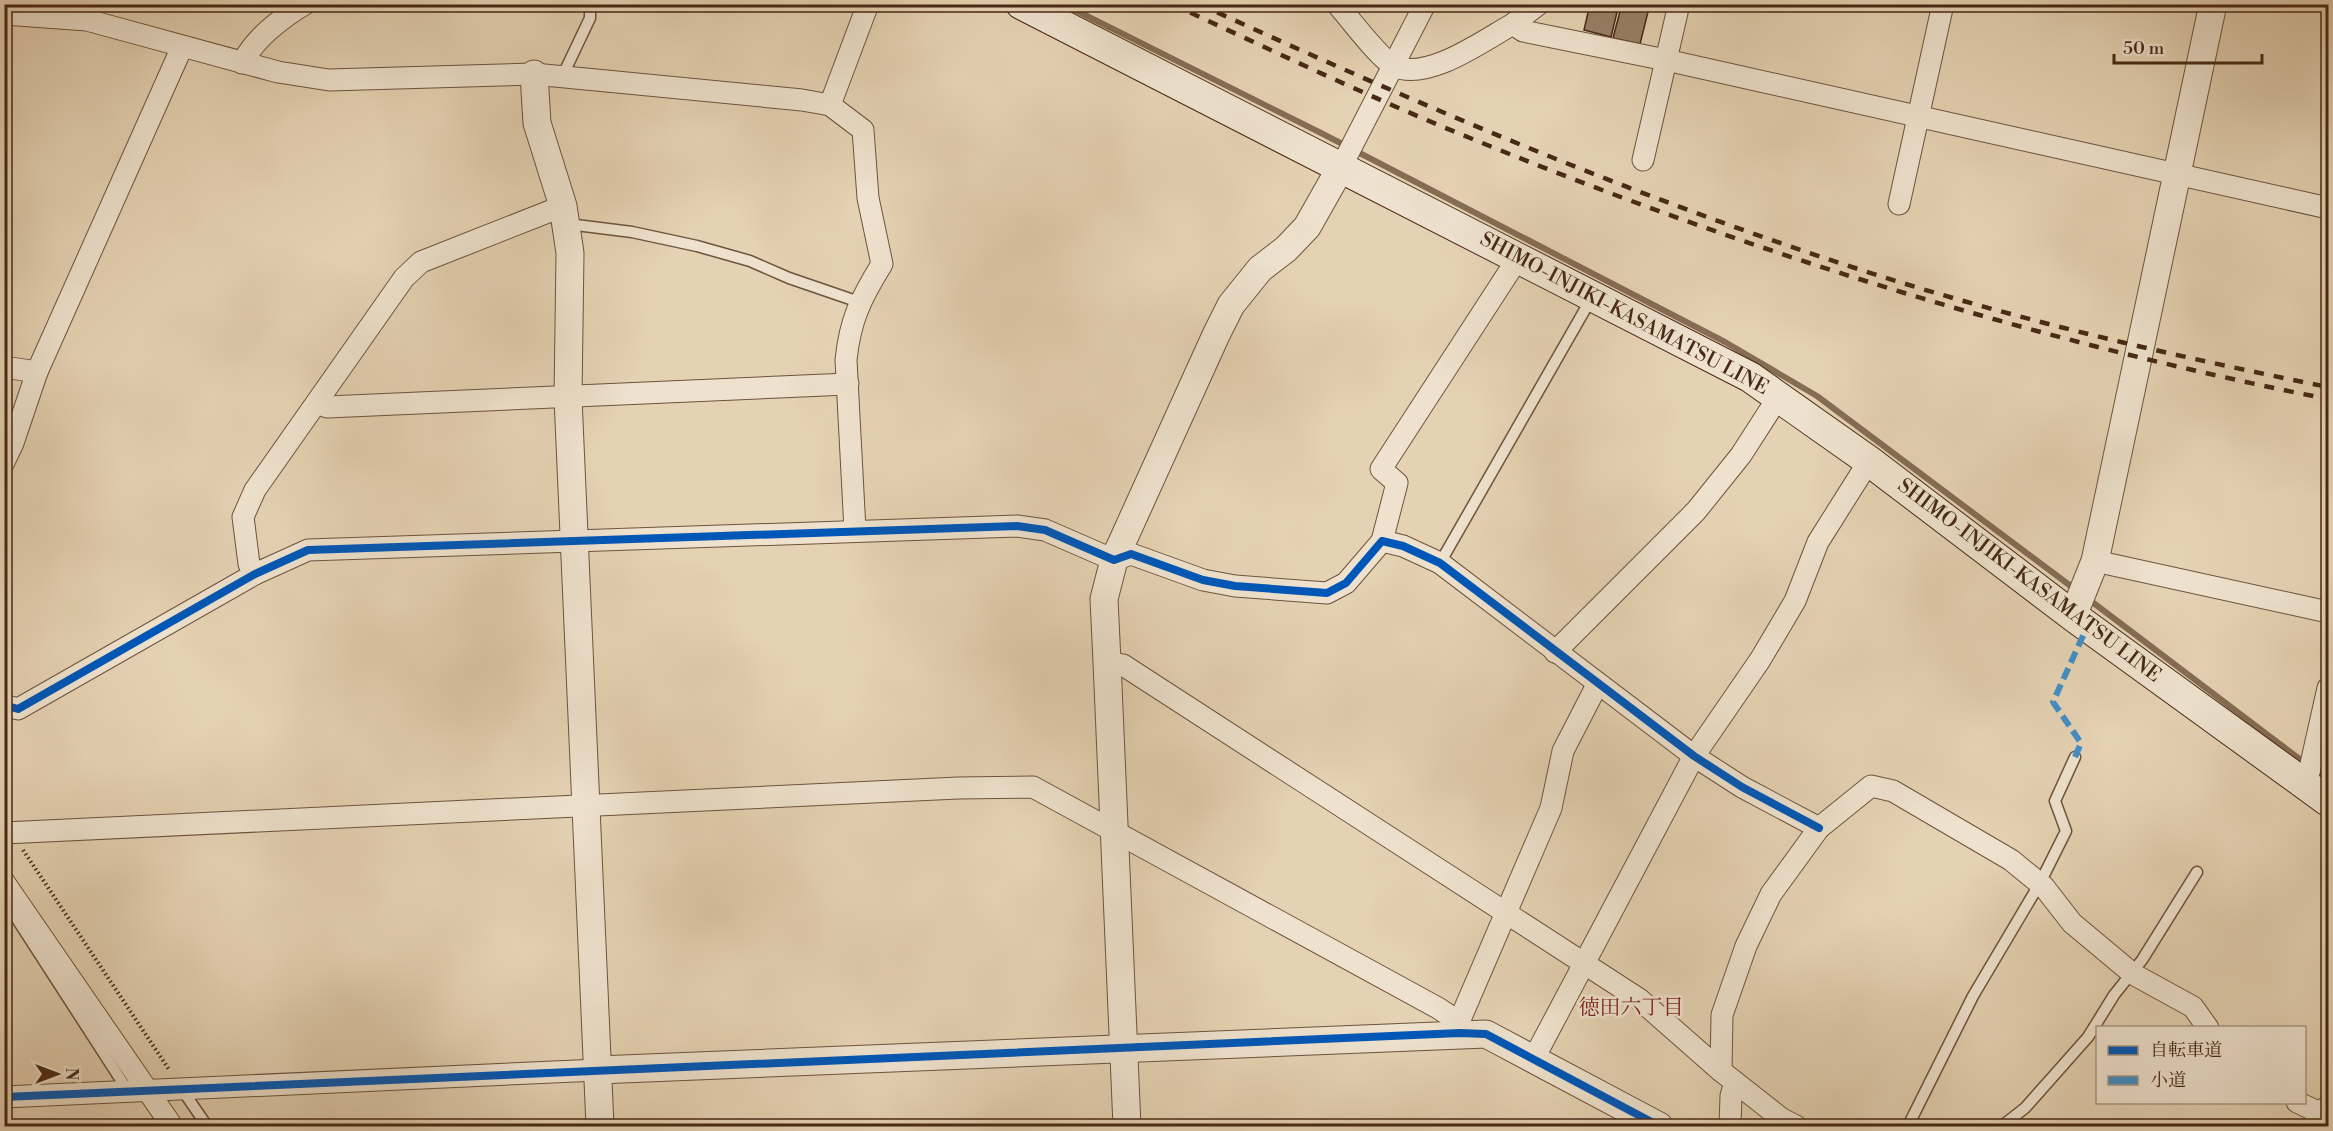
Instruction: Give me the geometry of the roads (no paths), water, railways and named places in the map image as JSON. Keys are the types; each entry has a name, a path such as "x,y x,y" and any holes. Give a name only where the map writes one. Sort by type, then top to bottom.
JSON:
{"main road":[{"name":"SHIMO-INJIKI-KASAMATSU LINE","path":"1021,4 1343,163 1518,258 1750,377 1869,461 2314,788"}],"street":[{"path":"242,63 249,50 280,20 305,4"},
{"path":"830,105 868,4"},
{"path":"1337,4 1394,66 1417,69 1440,64 1513,24 1539,4"},
{"path":"1127,1126 1104,599 1114,560 1231,305 1260,269 1286,249 1307,227 1360,133 1425,4"},
{"path":"1643,160 1679,4"},
{"path":"1899,204 1944,4"},
{"path":"2074,613 2092,567 2213,4"},
{"path":"4,14 90,12 182,47 278,72 329,80 534,74 830,105 863,130 868,198 882,264 859,302 849,333 848,384 855,530"},
{"path":"1513,24 1523,31 1666,60 2328,208"},
{"path":"4,462 13,443 37,372 182,47"},
{"path":"534,74 537,123 565,215 570,253 568,398 600,1126"},
{"path":"255,574 249,564 243,517 255,490 404,278 421,262 565,215"},
{"path":"4,705 18,709 255,574 308,550 1017,526 1045,530 1114,560 1131,554 1203,580 1235,586 1327,593 1346,583 1382,541 1396,483 1381,469 1518,258"},
{"path":"4,367 37,372"},
{"path":"317,403 327,408 848,384"},
{"path":"1555,652 1696,511 1741,455 1779,396"},
{"path":"1533,1060 1694,756 1760,660 1795,601 1818,542 1869,461"},
{"path":"1382,541 1403,546 1440,563 1597,685 1694,756 1742,787 1819,828"},
{"path":"2092,567 2328,612"},
{"path":"1107,662 1123,665 1508,912 1639,999 1728,1076 1782,1119 1796,1126"},
{"path":"1460,1028 1551,808 1563,752 1597,685"},
{"path":"2314,788 2315,749 2328,688"},
{"path":"1730,1126 1731,1096 1722,1015 1746,946 1771,894 1819,828 1871,786 1893,791 2011,860 2040,883 2072,923 2133,974 2193,1007 2207,1026"},
{"path":"8,833 947,789 1033,787 1438,1008 1460,1028"},
{"path":"4,882 138,1090 172,1126"},
{"path":"4,1097 1124,1047 1460,1028 1486,1034 1659,1126"},
{"path":"2301,1104 2321,1115"}],"lane":[{"path":"562,76 590,18 590,4"},
{"path":"565,215 750,261 789,278 859,302"},
{"path":"1440,563 1593,296"},
{"path":"1908,1126 1972,996 2040,883 2066,831 2055,801 2075,757"},
{"path":"2002,1126 2025,1108 2088,1037 2114,995 2133,974 2197,872"},
{"path":"4,900 138,1090"},
{"path":"181,1088 207,1126"}],"waterway":[{"path":"1063,4 1323,134 1725,342 1817,396 2076,590"},
{"path":"2087,598 2306,764"},
{"path":"2315,770 2328,780"}],"railway":[{"path":"1172,4 1357,90 1432,122 1575,180 1680,219 1893,290 2001,321 2109,350 2328,399"},
{"path":"1199,4 1366,79 1535,150 1706,217 1793,247 1990,309 2159,351 2328,387"}],"district":[{"name":"徳田六丁目","path":"1631,1008"}]}
